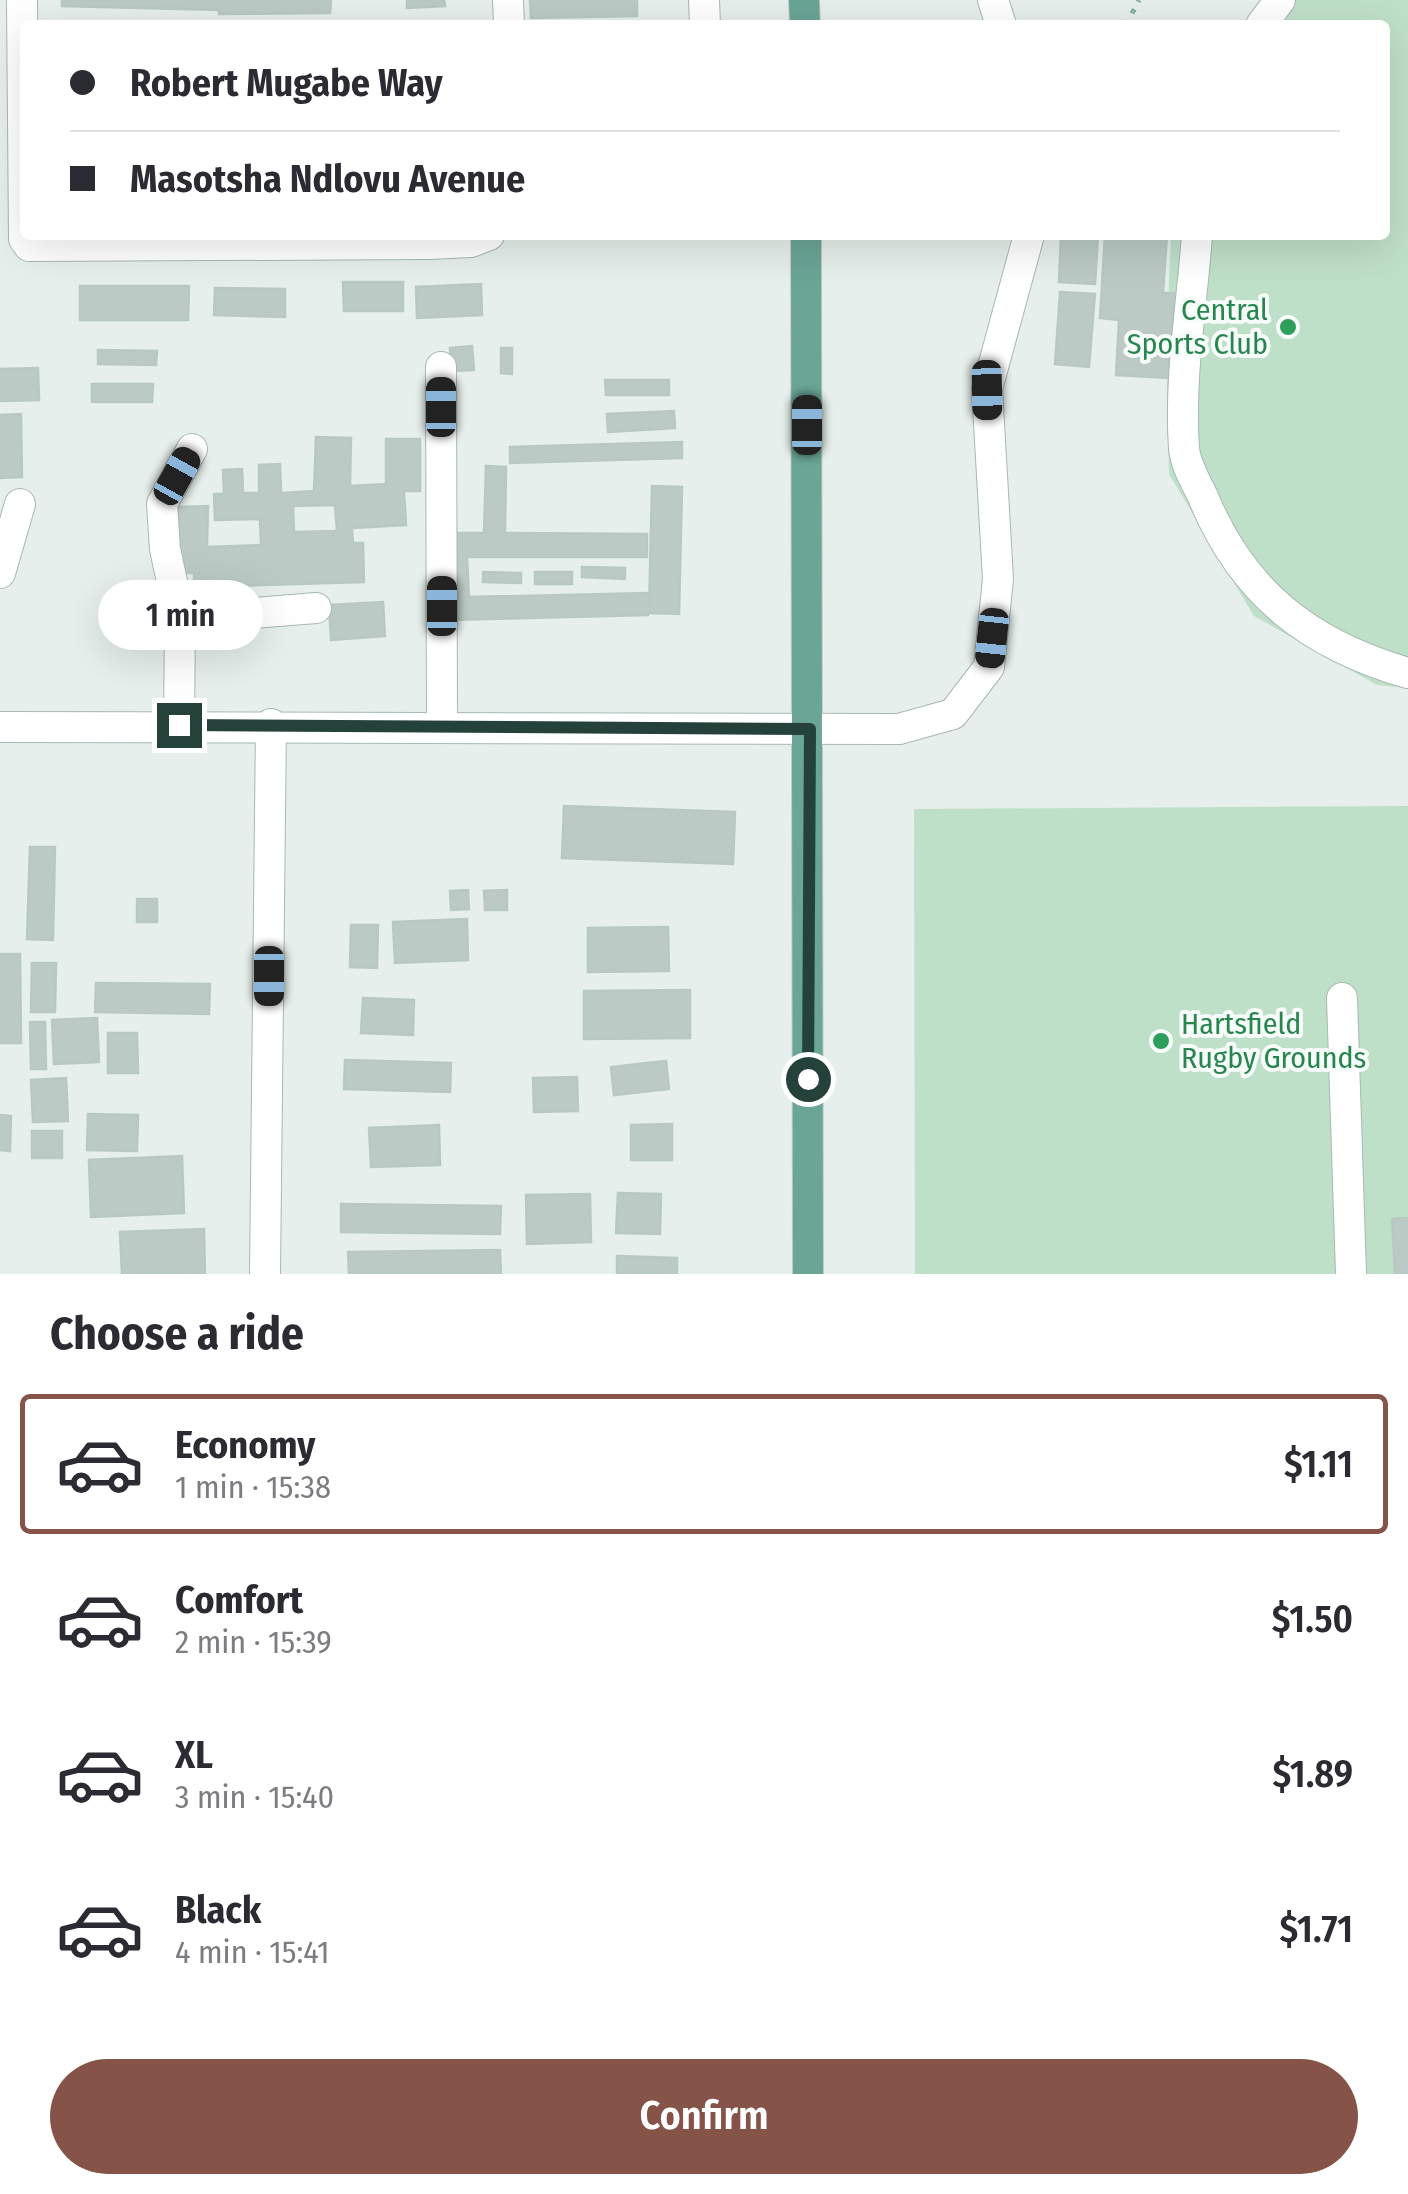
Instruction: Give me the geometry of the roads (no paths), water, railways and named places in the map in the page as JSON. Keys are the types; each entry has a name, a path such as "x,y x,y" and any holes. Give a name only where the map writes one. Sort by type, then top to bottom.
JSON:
{"main road":[{"path":"806,240 810,729 808,1274"}],"street":[{"path":"1265,20 1280,0"},
{"path":"15,19 20,141"},
{"path":"25,240 28,246 429,244 476,240"},
{"path":"0,727 270,724 899,728 953,714 989,667 998,579 987,390 1027,240"},
{"path":"1198,240 1184,396 1184,453 1208,512 1246,575 1286,618 1364,660 1408,672"},
{"path":"441,368 442,726"},
{"path":"179,725 180,619 166,549 162,504 192,448"},
{"path":"0,572 20,504"},
{"path":"180,619 316,608"},
{"path":"265,1274 270,724"},
{"path":"1342,998 1351,1274"}],"place":[{"name":"Central Sports Club","path":"1288,327"},
{"name":"Hartsfield Rugby Grounds","path":"1161,1041"}]}
